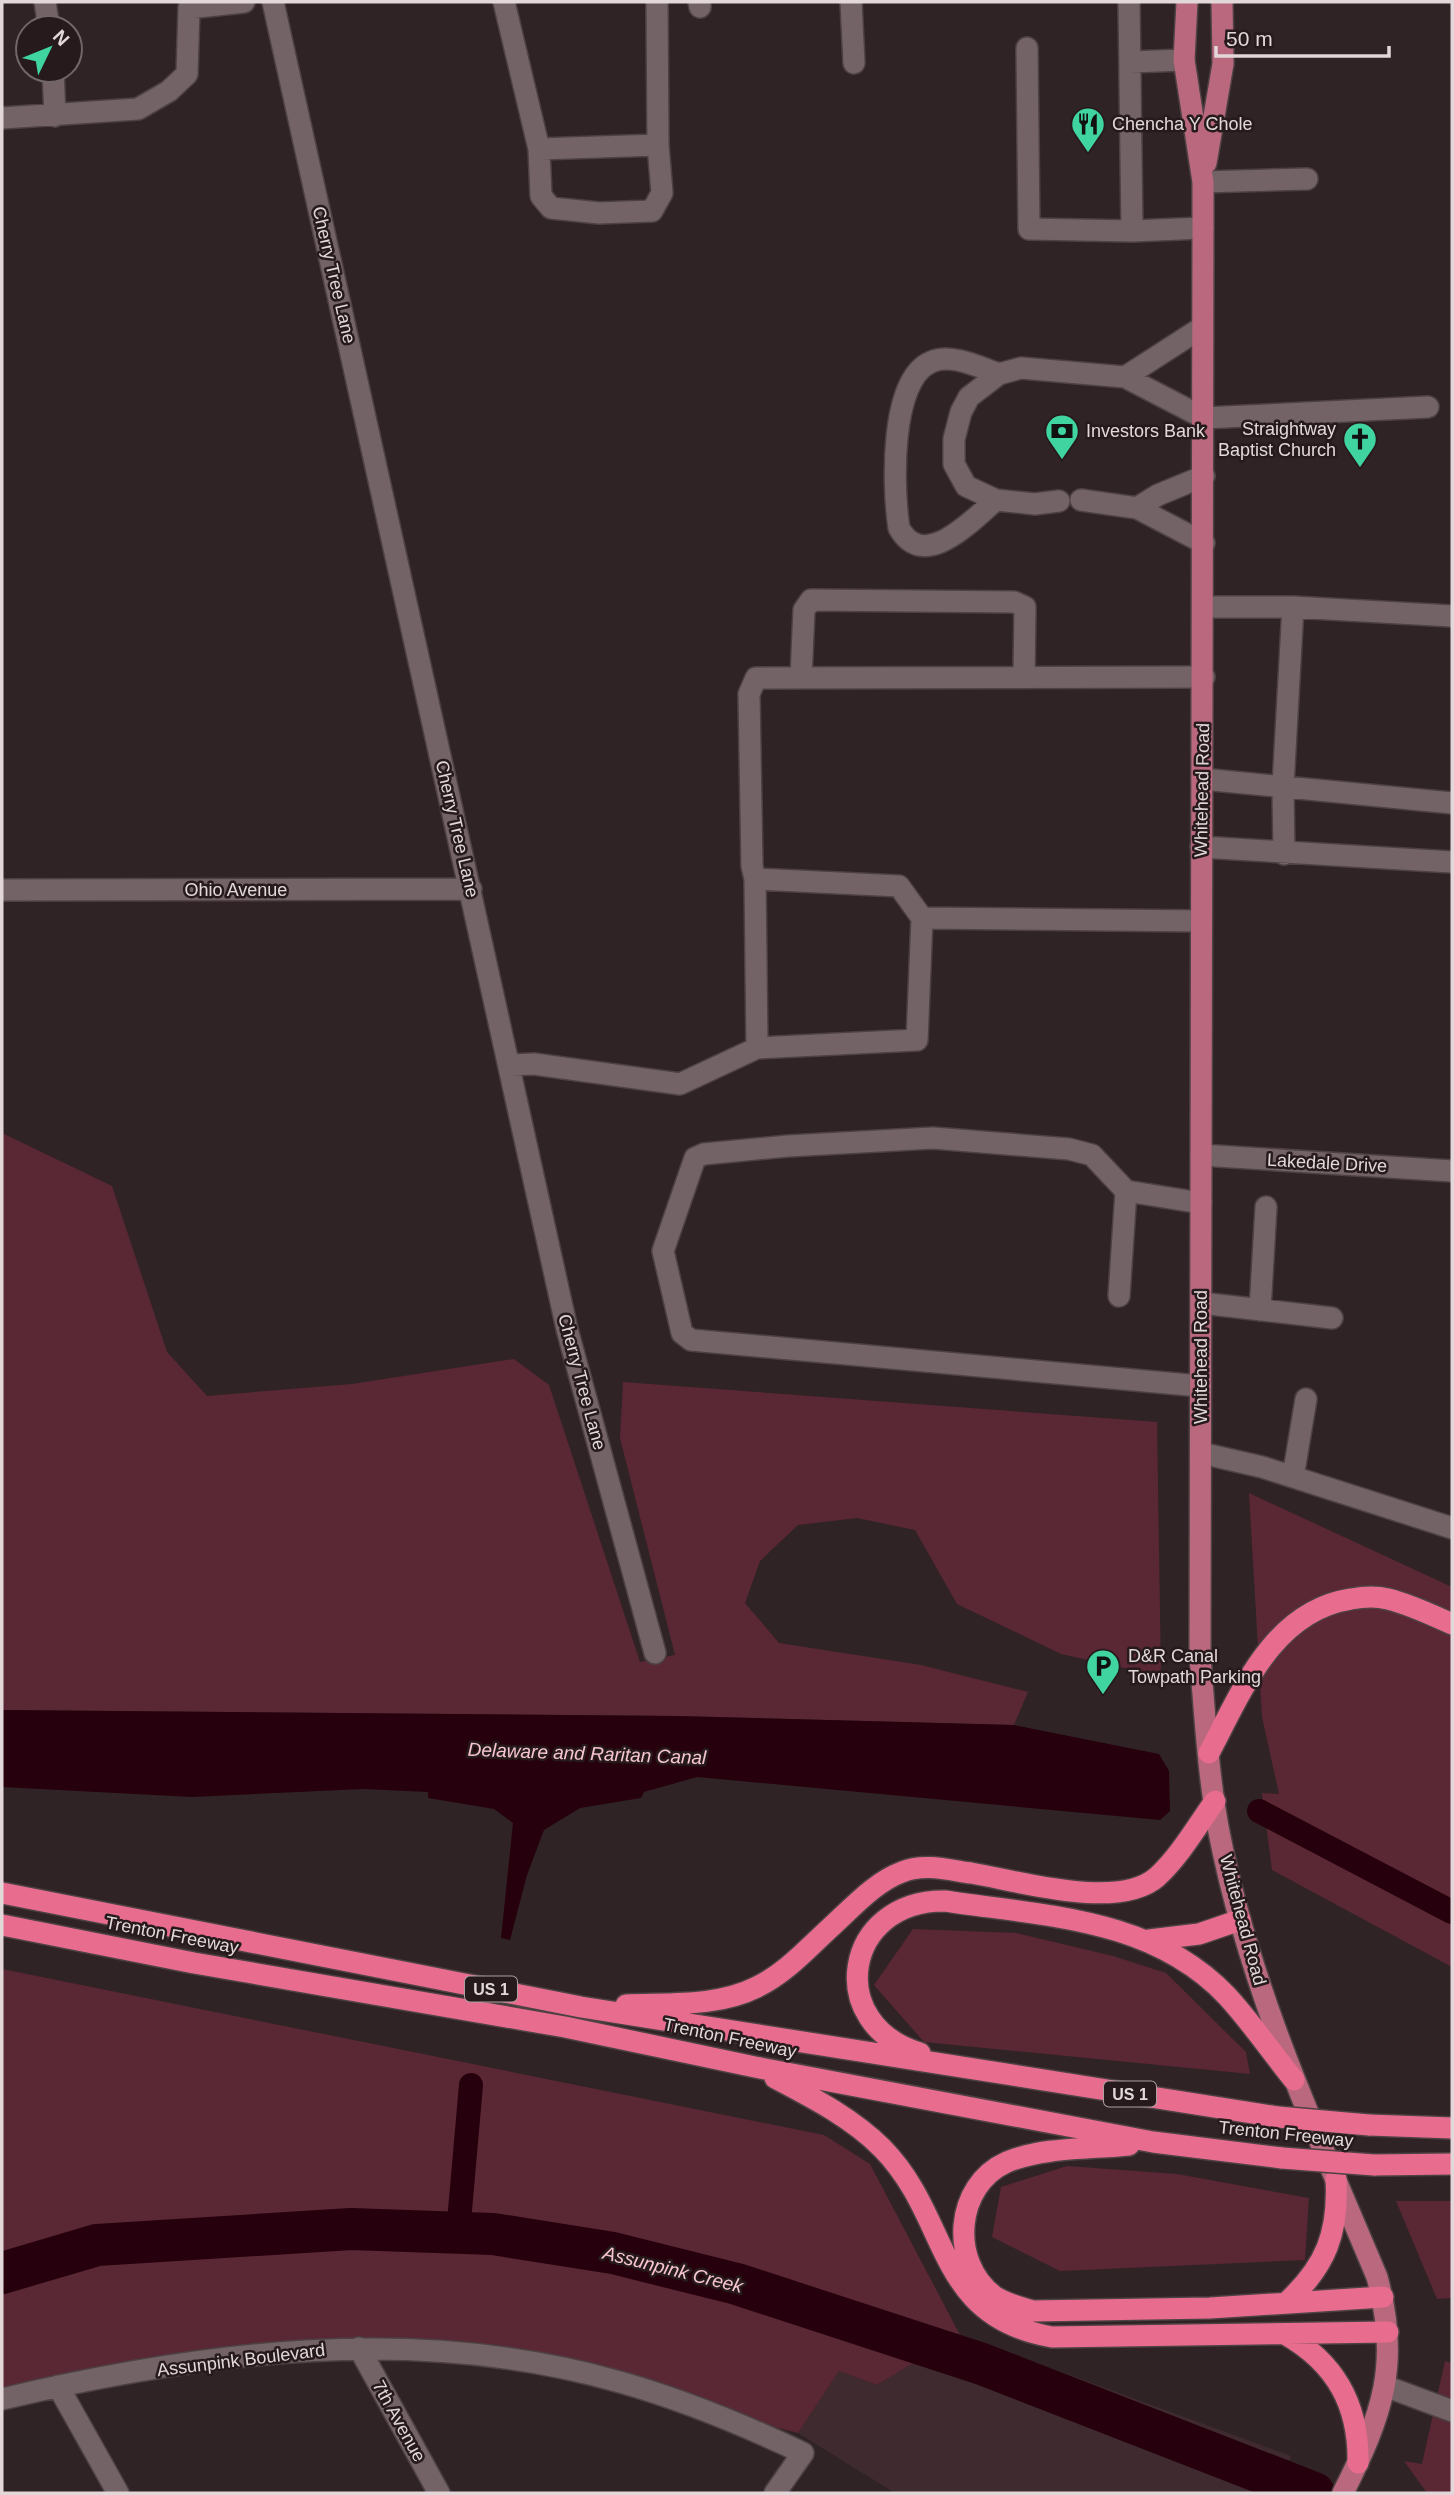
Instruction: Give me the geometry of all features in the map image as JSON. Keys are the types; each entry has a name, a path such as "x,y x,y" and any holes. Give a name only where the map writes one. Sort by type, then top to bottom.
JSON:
{"highway":[{"path":"1209,1753 1271,1647 1287,1628 1309,1613 1333,1602 1362,1597 1386,1598 1452,1624"},
{"path":"582,2007 699,2002 729,1998 758,1987 783,1971 872,1889 904,1871 917,1868 946,1869 1095,1894 1128,1892 1156,1878 1215,1801"},
{"name":"Trenton Freeway","path":"2,1893 582,2007 982,2072 1278,2117 1369,2125 1452,2128"},
{"path":"982,2072 903,2048 886,2038 870,2021 861,2001 857,1978 860,1957 868,1937 881,1921 899,1909 923,1900 945,1900 1104,1926 1149,1940 1189,1963 1227,1996 1294,2080"},
{"path":"1149,1940 1199,1934 1240,1920"},
{"name":"Trenton Freeway","path":"2,1925 194,1963 565,2027 755,2067 1153,2142 1282,2158 1374,2165 1452,2164"},
{"path":"755,2067 818,2100 882,2149 905,2178 922,2207 961,2286 978,2306 1000,2322 1025,2332 1052,2337 1388,2332"},
{"path":"1153,2142 1027,2155 1005,2163 986,2176 973,2193 964,2215 962,2236 967,2258 977,2278 993,2295 1011,2305 1033,2311 1210,2308 1383,2297"},
{"path":"1286,2303 1305,2285 1321,2262 1332,2238 1338,2210 1336,2179"},
{"path":"1284,2333 1307,2346 1326,2364 1341,2384 1353,2410 1359,2439 1356,2467"}],"main road":[{"name":"Whitehead Road","path":"1187,2 1184,60 1203,182 1201,328 1205,607 1201,847 1200,1657 1219,1831 1240,1920 1294,2080 1383,2297 1388,2332 1385,2386 1371,2437 1343,2493"},
{"name":"Whitehead Road","path":"1203,182 1223,64 1222,2"}],"street":[{"path":"2,118 138,109 169,91 187,74 188,5 244,2"},
{"name":"Cherry Tree Lane","path":"272,2 567,1329 654,1653"},
{"path":"504,2 539,149 541,196 551,208 599,213 652,211 662,192 657,122 657,2"},
{"path":"850,2 854,63"},
{"path":"1129,2 1132,231"},
{"path":"1027,48 1029,229 1132,231 1203,228"},
{"path":"1130,62 1184,60"},
{"path":"54,84 55,116"},
{"path":"539,149 658,145"},
{"path":"1203,182 1307,179"},
{"path":"1125,377 1201,328"},
{"path":"996,500 946,541 934,545 917,546 905,539 899,528 898,427 902,399 908,385 924,366 941,359 967,363 999,373"},
{"path":"1059,501 1035,504 996,500 966,486 954,464 954,439 961,412 969,397 999,373 1021,368 1125,377 1204,418 1428,407"},
{"path":"1137,508 1158,495 1204,476"},
{"path":"1081,500 1137,508 1204,544"},
{"path":"801,678 804,610 811,600 1014,602 1025,607 1024,677"},
{"path":"1205,607 1293,607 1452,617"},
{"path":"1284,853 1283,786 1293,607"},
{"path":"757,1048 749,694 756,678 1204,677"},
{"path":"1202,779 1452,803"},
{"path":"1201,847 1452,862"},
{"path":"509,1065 534,1064 680,1084 757,1048 916,1040 922,918 899,886 755,879"},
{"name":"Ohio Avenue","path":"2,890 471,889"},
{"path":"922,918 1201,921"},
{"path":"1200,1386 691,1340 682,1333 663,1251 692,1163 704,1154 788,1146 933,1139 1069,1149 1092,1155 1126,1191 1201,1203"},
{"name":"Lakedale Drive","path":"1201,1155 1452,1171"},
{"path":"1119,1296 1126,1191"},
{"path":"1260,1310 1266,1207"},
{"path":"1201,1303 1332,1318"},
{"path":"1293,1477 1306,1399"},
{"path":"1201,1453 1293,1477 1452,1528"},
{"name":"Assunpink Boulevard","path":"2,2399 58,2386 276,2352 359,2348 490,2355 606,2378 682,2401 803,2453 775,2493"},
{"name":"7th Avenue","path":"359,2348 439,2493"},
{"path":"58,2386 118,2493"},
{"path":"1385,2386 1452,2412"}],"shaded area":[{"path":"2,1133 112,1186 167,1352 207,1396 352,1384 514,1359 549,1385 640,1662 675,1655 620,1438 623,1382 1157,1422 1161,1676 1061,1654 957,1604 915,1530 857,1518 798,1525 760,1561 745,1603 779,1643 921,1665 1028,1692 1014,1725 677,1716 2,1710"},
{"path":"1249,1493 1452,1587 1452,1967 1272,1870 1262,1793 1279,1794 1262,1717"},
{"path":"913,1929 1016,1933 1113,1956 1166,1973 1246,2052 1250,2074 924,2042 874,1985"},
{"path":"2,1969 824,2135 870,2164 960,2335 877,2385 839,2371 798,2433 443,2342 84,2376 2,2402"},
{"path":"1067,2166 1177,2174 1309,2198 1305,2260 1060,2271 992,2237 1001,2187"},
{"path":"1396,2201 1452,2201 1452,2298 1437,2299"},
{"path":"960,2335 1291,2456 1276,2493 895,2493 798,2433 839,2371 877,2385"},
{"path":"1445,2361 1452,2363 1452,2493 1427,2493 1404,2461 1422,2464"}],"water":[{"path":"2,1710 677,1716 1014,1725 1159,1754 1169,1771 1170,1811 1160,1820 697,1777 644,1792 641,1798 580,1808 544,1830 527,1875 510,1940 501,1938 513,1823 494,1809 428,1798 428,1792 364,1789 192,1797 2,1787"}],"waterway":[{"name":"Delaware and Raritan Canal","path":"1259,1811 1452,1912"},
{"path":"458,2233 471,2085"},
{"name":"Assunpink Creek","path":"2,2273 97,2245 351,2229 493,2234 613,2253 737,2284 982,2364 1314,2493"}],"place":[{"name":"Chencha Y Chole","path":"1088,154"},
{"name":"Investors Bank","path":"1062,461"},
{"name":"Straightway Baptist Church","path":"1360,469"},
{"name":"D&R Canal Towpath Parking","path":"1103,1696"}]}
